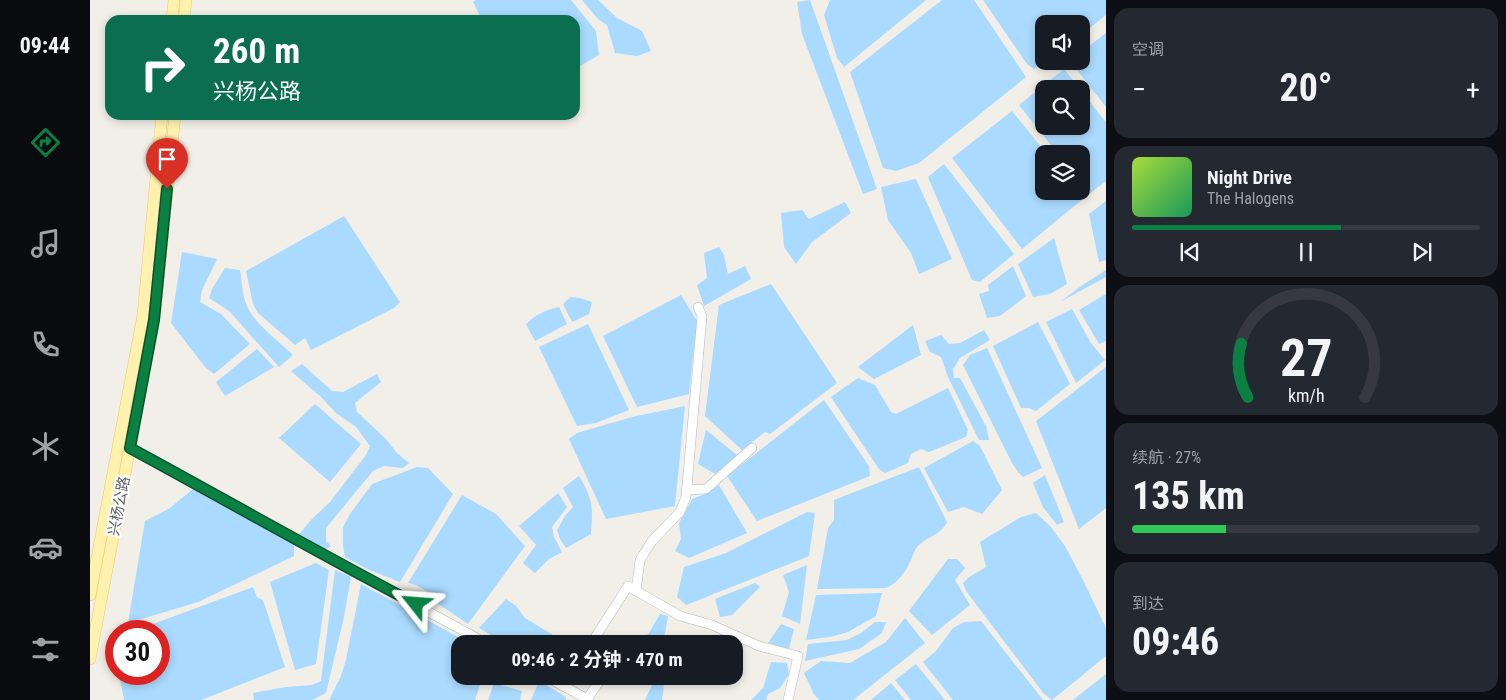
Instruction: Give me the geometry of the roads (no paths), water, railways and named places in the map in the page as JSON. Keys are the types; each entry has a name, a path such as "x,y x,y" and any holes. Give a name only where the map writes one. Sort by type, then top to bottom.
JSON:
{"main road":[{"path":"172,15 174,0"},
{"path":"184,15 186,0"},
{"name":"兴杨公路","path":"90,595 142,315 162,120"},
{"name":"兴杨公路","path":"90,659 154,320 174,120"}],"street":[{"path":"636,591 640,560 652,540 680,512 686,497 702,316 698,307"},
{"path":"130,448 472,635"},
{"path":"686,490 706,489 752,448"},
{"path":"597,635 628,586 680,616 712,625 759,646 798,656 788,700"},
{"path":"561,685 588,700 597,685"}],"water":[{"path":"476,0 571,0 596,31 599,55 580,66 580,15 480,15 473,2"},
{"path":"582,0 598,0 617,18 642,31 651,51 637,56 615,53 607,25 598,19"},
{"path":"810,0 877,189 863,194 802,34 797,2"},
{"path":"830,0 926,0 844,67 837,58 824,15"},
{"path":"942,0 974,0 1026,77 919,163 896,171 883,168 850,72"},
{"path":"983,0 1106,0 1106,15 1090,28 1090,15 1035,15 1035,68 1027,64"},
{"path":"1106,33 1106,107 1090,87 1090,80 1085,80 1077,70 1090,70 1090,45"},
{"path":"1065,70 1073,80 1050,80"},
{"path":"1035,92 1035,125 1019,105"},
{"path":"1090,102 1106,122 1106,181 1090,193 1090,145 1051,145 1043,135 1090,135"},
{"path":"1012,111 1040,145 1035,145 1035,200 1082,200 1022,249 952,158"},
{"path":"944,164 1014,254 980,282 972,280 928,177"},
{"path":"916,179 952,259 919,274 911,253 888,220 881,187"},
{"path":"1106,201 1106,260 1099,262 1089,214"},
{"path":"845,202 851,213 812,242 796,264 784,247 781,213 802,210 809,219"},
{"path":"344,216 400,302 394,308 311,350 305,338 295,345 258,313 253,304 246,271"},
{"path":"1054,238 1067,284 1050,294 1033,297 1018,264"},
{"path":"719,247 724,255 728,274 745,266 751,279 704,306 697,285 707,278 704,253"},
{"path":"182,252 217,259 202,290 200,302 221,314 250,344 214,374 205,367 171,323"},
{"path":"1013,266 1026,296 1000,316 987,318 979,294 989,291 988,285"},
{"path":"225,268 240,270 244,297 250,312 293,355 279,367 229,311 209,298 212,289"},
{"path":"1106,270 1106,277 1060,302 1084,284"},
{"path":"771,284 837,383 770,434 765,432 742,450 705,416 719,305"},
{"path":"1106,294 1106,341 1099,344 1079,310"},
{"path":"681,295 697,321 689,394 637,407 603,336"},
{"path":"570,297 592,302 589,314 572,322 563,304"},
{"path":"559,307 567,324 535,341 526,324 541,313"},
{"path":"1072,309 1091,343 1105,360 1076,383 1046,322"},
{"path":"1038,322 1070,384 1036,411 1029,408 1021,408 993,346"},
{"path":"588,324 629,410 596,423 577,426 539,347"},
{"path":"913,325 921,355 874,379 858,367"},
{"path":"984,330 990,340 960,358 953,369 954,378 960,378 986,426 989,440 979,440 948,377 941,357 930,352 925,341 941,335 949,344 960,343"},
{"path":"987,348 1042,468 1023,477 1012,463 963,365 970,355"},
{"path":"257,349 274,367 225,396 216,382"},
{"path":"302,364 332,391 343,392 377,374 381,382 355,403 357,412 409,463 403,468 384,466 373,471 326,528 326,541 331,546 322,552 296,538 330,502 366,455 370,446 356,427 336,413 291,371"},
{"path":"1106,367 1106,508 1079,529 1036,421"},
{"path":"858,378 875,385 891,412 896,414 948,388 968,430 966,437 929,452 921,449 911,454 908,463 885,473 879,469 831,397"},
{"path":"824,400 869,466 870,476 757,521 727,476"},
{"path":"315,404 361,444 330,482 279,438"},
{"path":"685,406 675,506 606,519 569,439 577,433 632,417"},
{"path":"706,430 737,455 715,474 698,464"},
{"path":"973,441 980,446 1002,490 982,514 964,507 948,512 924,468"},
{"path":"417,467 428,468 453,494 400,582 367,569 345,557 343,527 372,484"},
{"path":"919,467 947,522 944,527 917,547 903,574 886,588 817,589 828,528 834,520 834,500"},
{"path":"1045,475 1064,522 1057,525 1043,507 1033,483"},
{"path":"579,476 591,503 591,534 566,548 557,530 573,507 563,488"},
{"path":"719,485 747,533 689,558 675,551 681,539 679,523 692,499 710,492"},
{"path":"193,489 294,545 294,556 198,602 138,620 128,620 145,521 170,508"},
{"path":"558,493 567,507 552,527 554,537 562,552 549,559 535,573 523,563 536,545 519,526"},
{"path":"462,495 496,514 525,546 468,624 437,603 440,599 416,585 408,583"},
{"path":"807,512 815,513 809,556 686,605 677,597 684,567 726,553"},
{"path":"1036,513 1050,526 1065,546 1106,628 1106,656 1052,700 1044,694 966,591 963,583 986,567 980,542 1021,517"},
{"path":"948,559 957,559 965,568 955,580 970,605 932,635 909,611"},
{"path":"316,563 329,570 316,664 295,670 270,582"},
{"path":"807,565 800,624 782,616 789,592 783,575"},
{"path":"335,570 351,577 344,617 326,693 312,700 254,700 253,693 286,687 312,685 321,681"},
{"path":"755,583 760,587 732,615 720,617 715,599"},
{"path":"361,584 454,635 451,635 451,685 480,685 475,700 329,700 341,676"},
{"path":"253,587 257,597 263,600 285,667 201,700 124,700 121,685 170,685 170,620 164,620"},
{"path":"882,593 876,616 848,632 830,637 806,640 816,595"},
{"path":"506,599 516,606 525,618 553,635 491,635 479,628"},
{"path":"660,614 668,616 665,635 647,635"},
{"path":"905,618 925,643 853,700 819,700 804,673 821,661 850,663 886,642"},
{"path":"981,621 1043,700 953,700 923,662 936,651 953,628 964,622"},
{"path":"875,622 886,622 882,633 859,649 805,661 808,644 847,640 861,633"},
{"path":"781,624 794,629 789,649 768,643"},
{"path":"771,662 787,663 789,674 780,688 768,694 766,700 751,700 763,688"},
{"path":"916,664 945,700 911,700 895,680"},
{"path":"1106,674 1106,700 1073,700"},
{"path":"891,683 905,700 871,700"},
{"path":"493,685 501,685 522,691 520,700 488,700"},
{"path":"537,685 546,685 566,697 566,700 531,700"},
{"path":"652,685 664,685 662,700 645,700"}]}
